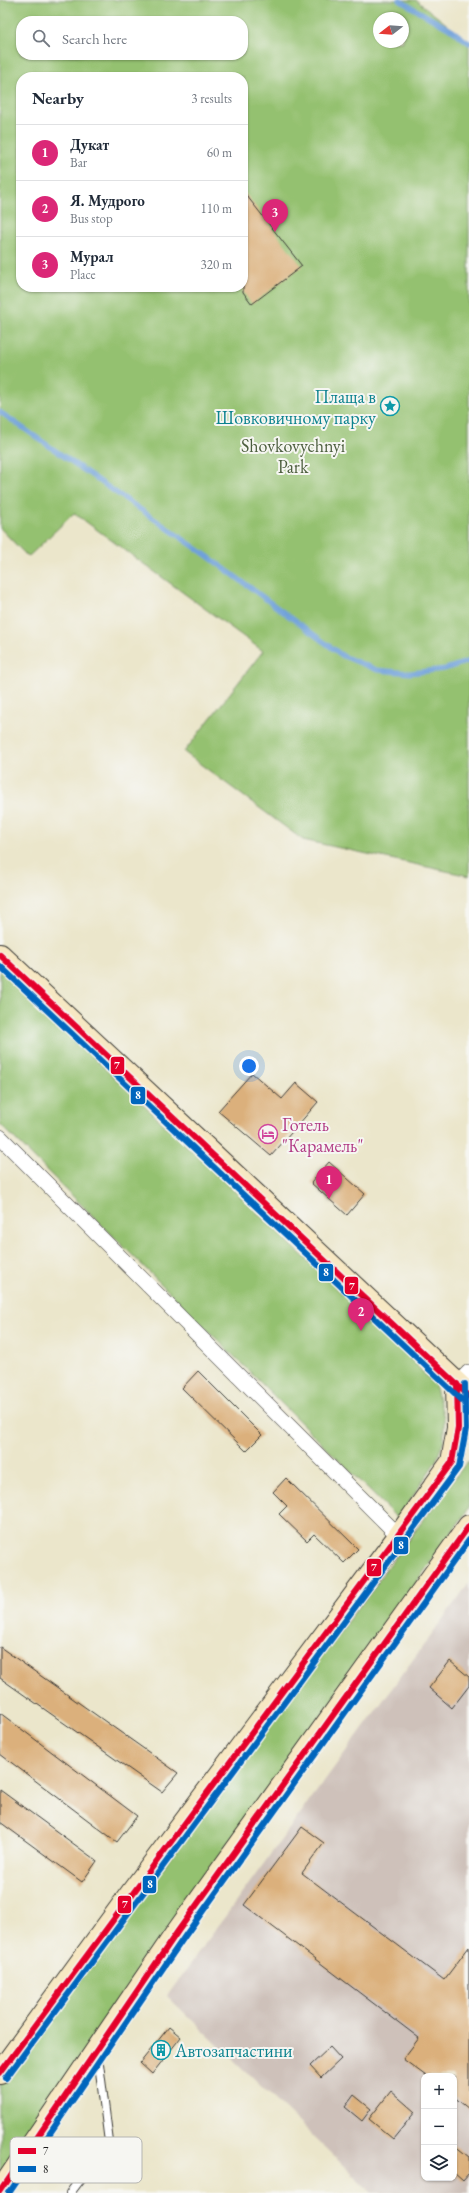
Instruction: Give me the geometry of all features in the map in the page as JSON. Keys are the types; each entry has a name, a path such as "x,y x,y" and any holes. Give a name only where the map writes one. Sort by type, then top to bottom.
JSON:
{"street":[{"path":"0,955 465,1384 452,1462 400,1536 138,1884 0,2073"},
{"path":"0,1137 400,1536"},
{"path":"38,2137 191,1912 469,1526"},
{"path":"0,2192 10,2177"}],"lane":[{"path":"97,2051 108,2137"},
{"path":"70,2193 78,2183"}],"shaded area":[{"path":"469,1583 469,2193 372,2193 167,1996"}],"green space":[{"name":"Shovkovychnyi Park","path":"0,0 416,0 469,42 469,876 303,840 184,752 263,651 74,513 28,557 0,528"},
{"path":"0,969 401,1349 435,1385 444,1418 444,1440 436,1461 398,1519 0,1124"},
{"path":"469,1461 469,1508 175,1923 27,2137 10,2137 10,2162 0,2176 0,2085"}],"building":[{"path":"248,197 302,266 252,304 243,292 248,292"},
{"name":"Готель \"Карамель\"","path":"252,1073 282,1099 296,1083 318,1102 271,1156 218,1111"},
{"path":"329,1162 365,1194 347,1215 311,1183"},
{"path":"198,1371 262,1435 246,1451 182,1388"},
{"path":"286,1478 358,1549 344,1563 314,1534 307,1541 279,1514 287,1506 273,1492"},
{"path":"0,1647 178,1773 162,1792 0,1678"},
{"path":"450,1661 469,1677 469,1686 452,1708 429,1688"},
{"path":"0,1713 137,1816 117,1842 0,1754"},
{"path":"0,1790 97,1861 82,1882 0,1822"},
{"path":"302,1827 324,1843 302,1873 444,1980 469,1947 469,2109 457,2099 457,2073 422,2073 403,2059 419,2038 244,1905"},
{"name":"Автозапчастини","path":"169,2027 181,2037 152,2074 140,2063"},
{"path":"330,2047 341,2059 321,2078 310,2066"},
{"path":"391,2091 415,2112 393,2139 369,2119"},
{"path":"354,2095 371,2109 362,2121 345,2107"},
{"path":"457,2147 469,2157 469,2174 463,2181 457,2176"}],"waterway":[{"path":"399,0 453,31 469,43"},
{"path":"0,412 206,555 343,656 377,670 410,673 445,669 469,661"}],"transit line":[{"name":"7","path":"0,955 469,1396"},
{"name":"8","path":"0,966 464,1402"},
{"name":"7","path":"0,2073 452,1462 458,1428 457,1384"},
{"name":"8","path":"6,2078 459,1467 466,1429 465,1384"},
{"name":"7","path":"38,2137 178,1931 469,1526"},
{"name":"8","path":"47,2137 185,1936 469,1540"},
{"name":"7","path":"0,2192 10,2177"},
{"name":"8","path":"9,2193 16,2183"}],"place":[{"name":"Мурал","path":"275,232"},
{"name":"Плаща в Шовковичному парку","path":"390,406"},
{"name":"Готель \"Карамель\"","path":"268,1134"},
{"name":"Дукат","path":"329,1199"},
{"name":"Я. Мудрого","path":"361,1331"},
{"name":"Автозапчастини","path":"161,2050"}]}
